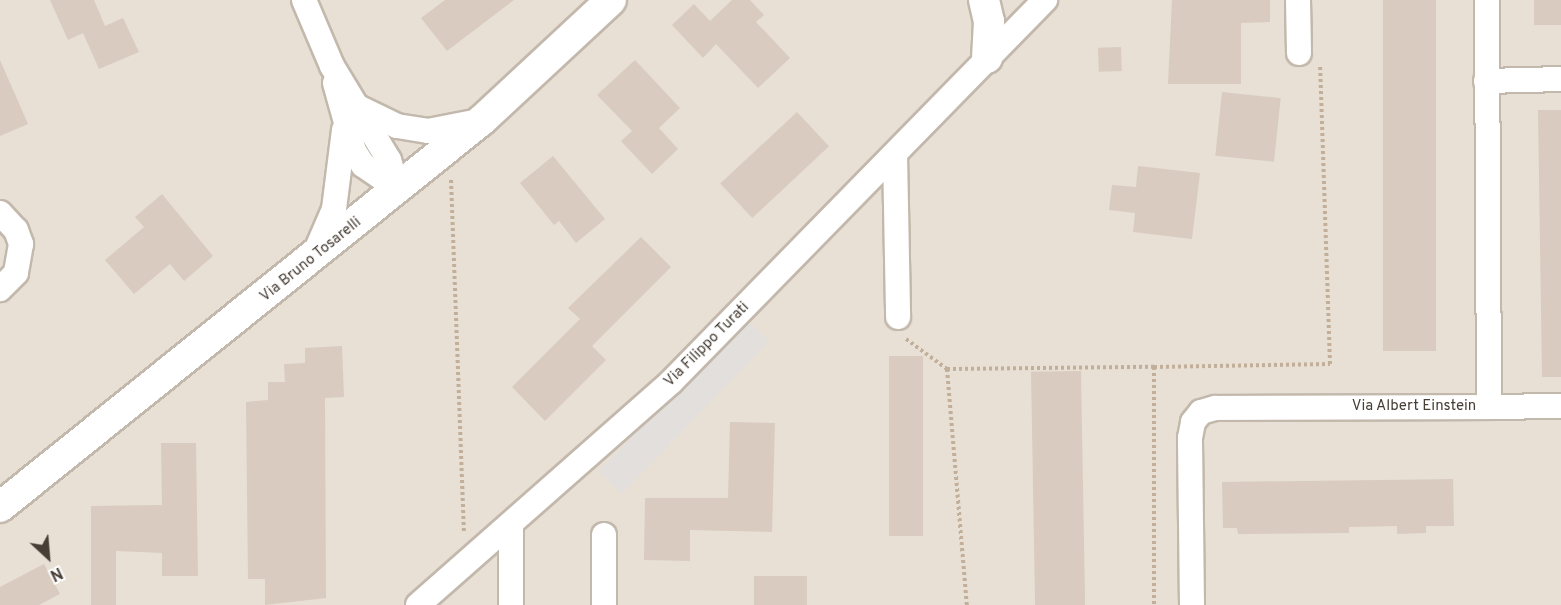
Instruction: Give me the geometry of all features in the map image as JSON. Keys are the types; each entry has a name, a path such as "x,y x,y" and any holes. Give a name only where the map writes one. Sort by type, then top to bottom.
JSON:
{"street":[{"path":"304,0 351,115 389,160 398,189"},
{"name":"Via Bruno Tosarelli","path":"0,507 311,261 482,120 610,0"},
{"path":"984,0 990,21 987,58"},
{"name":"Via Filippo Turati","path":"418,605 511,527 671,382 1045,0"},
{"path":"1298,0 1309,54"},
{"name":"Via Albert Einstein","path":"1192,605 1190,438 1193,422 1201,412 1215,408 1489,407 1487,0"},
{"path":"1486,81 1561,79"},
{"path":"351,115 428,131 482,120"},
{"path":"311,261 334,209 351,115"},
{"path":"895,154 898,317"},
{"path":"0,213 16,230 21,244 16,273 0,289"},
{"path":"1489,407 1561,406"},
{"path":"511,527 511,605"},
{"path":"604,534 604,605"}],"path":[{"path":"898,317 899,330 913,347 946,369 1330,364 1309,54"},
{"path":"447,149 466,565"},
{"path":"1154,367 1154,605"},
{"path":"946,369 967,605"}],"shaded area":[{"path":"0,0 1561,0 1561,605 0,605"},
{"path":"746,319 769,341 622,494 599,472"}],"building":[{"path":"50,0 94,0 105,26 123,18 139,52 99,69 83,33 68,40"},
{"path":"445,0 514,0 447,51 421,18"},
{"path":"732,0 750,0 764,15 756,22 790,58 758,88 716,44 703,58 672,25 694,4 710,21"},
{"path":"1172,0 1270,0 1270,22 1241,23 1241,84 1168,84"},
{"path":"1383,0 1436,0 1436,351 1383,351"},
{"path":"1534,0 1561,0 1561,25 1534,25"},
{"path":"1121,47 1122,71 1099,72 1098,48"},
{"path":"0,60 28,124 0,136"},
{"path":"635,60 680,108 659,128 678,149 652,174 621,141 632,131 597,95"},
{"path":"1222,92 1281,98 1274,162 1215,156"},
{"path":"1538,110 1561,110 1561,377 1542,377"},
{"path":"797,112 829,146 752,218 720,184"},
{"path":"553,156 605,219 576,243 559,221 554,225 520,183"},
{"path":"1138,166 1200,173 1192,239 1133,232 1135,213 1109,210 1112,185 1136,187"},
{"path":"162,194 213,256 184,281 170,264 134,294 105,260 144,227 135,217"},
{"path":"641,237 671,267 592,346 606,360 545,421 512,387 580,319 568,308"},
{"path":"342,346 344,397 325,398 326,598 265,605 265,579 248,579 246,402 268,400 268,382 285,382 284,364 305,363 305,348"},
{"path":"889,356 923,356 923,536 889,536"},
{"path":"1081,371 1085,605 1035,605 1031,372"},
{"path":"730,422 775,423 772,532 690,530 690,561 644,560 645,498 728,498"},
{"path":"161,443 196,443 198,576 162,576 162,553 116,551 116,605 91,605 91,506 162,505"},
{"path":"1453,479 1454,526 1426,526 1426,533 1397,534 1397,526 1349,527 1349,533 1238,534 1237,528 1223,528 1222,482"},
{"path":"44,564 60,594 39,605 0,605 0,587"},
{"path":"754,576 807,576 807,605 754,605"}]}
